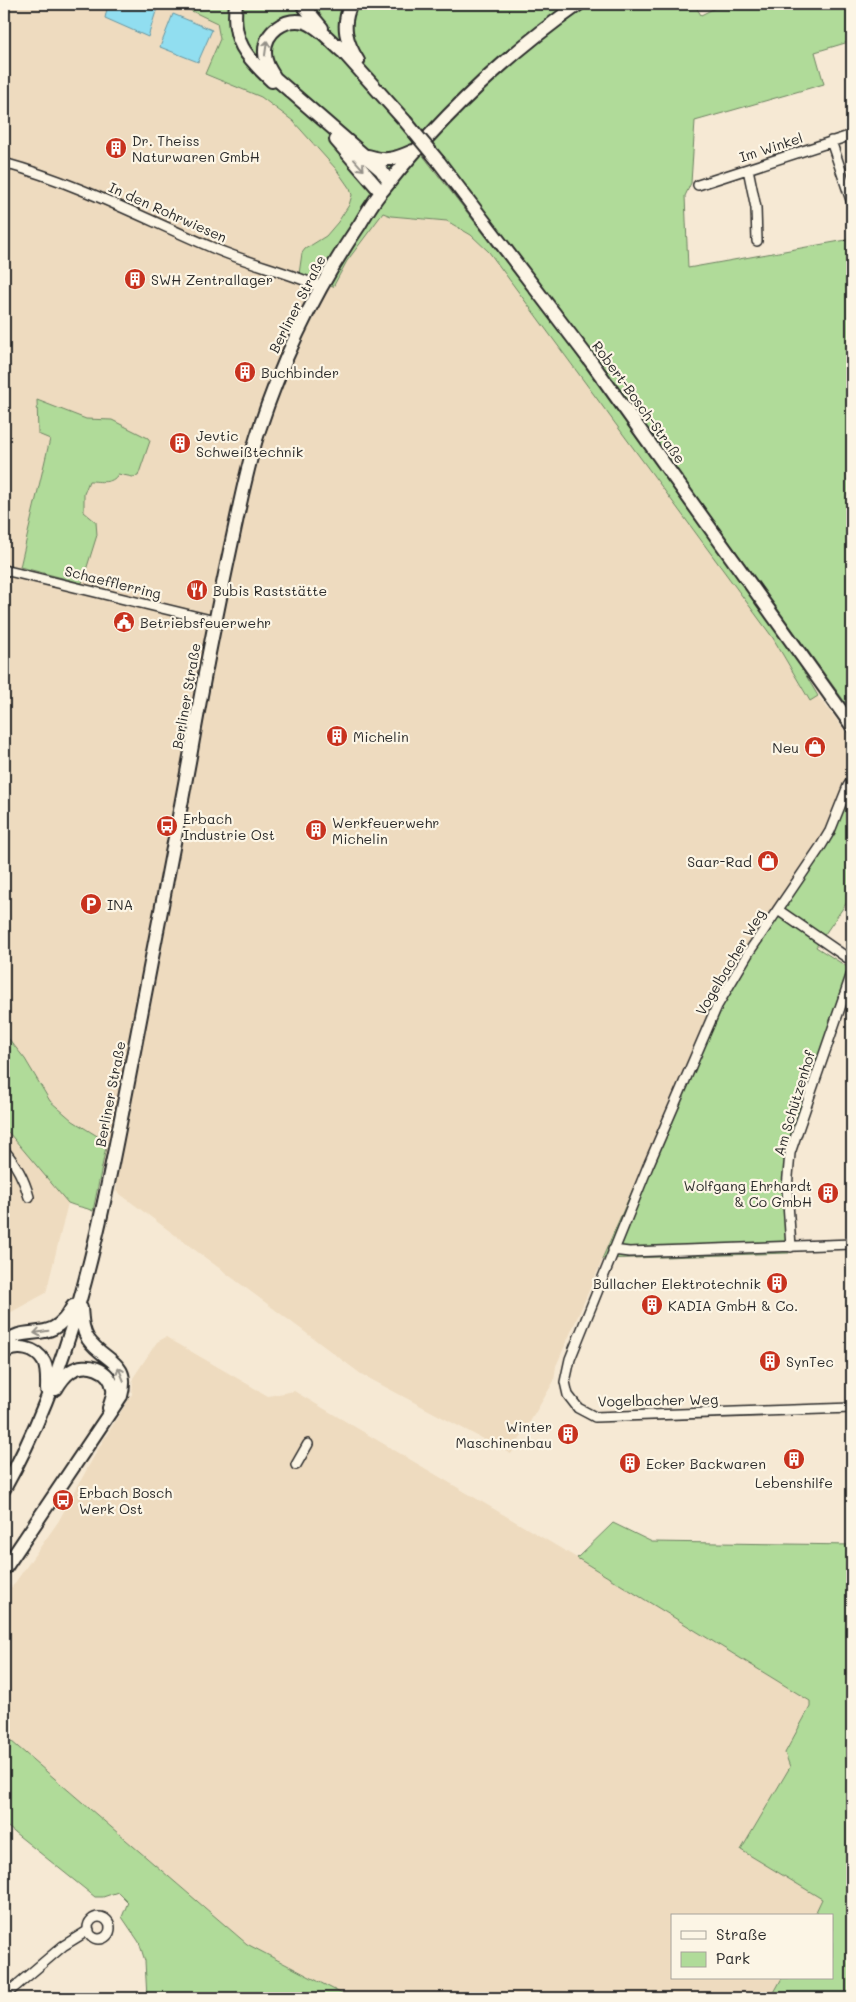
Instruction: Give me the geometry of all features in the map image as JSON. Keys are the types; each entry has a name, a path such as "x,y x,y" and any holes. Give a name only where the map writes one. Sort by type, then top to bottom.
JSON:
{"street":[{"path":"236,4 235,30 240,44 248,56 261,71 385,187"},
{"name":"Robert-Bosch-Straße","path":"302,4 439,162 592,362 852,726"},
{"name":"Robert-Bosch-Straße","path":"311,4 390,104"},
{"path":"351,4 345,24 347,37 357,59 370,78"},
{"name":"Berliner Straße","path":"4,1489 41,1415 70,1333 99,1226 215,621 250,460 286,358 342,251 385,187 417,148 496,70 550,24 579,4"},
{"path":"342,51 314,26 304,22 293,21 282,24 272,32 265,44 264,55 268,68 275,78 381,170 385,187"},
{"name":"Im Winkel","path":"698,184 830,141 852,136"},
{"path":"830,141 852,203"},
{"path":"364,155 380,160 390,160 417,148"},
{"name":"In den Rohrwiesen","path":"4,162 64,182 212,248 304,280 321,288"},
{"path":"748,169 756,208 757,241"},
{"name":"Schaefflerring","path":"4,570 215,621"},
{"name":"Vogelbacher Weg","path":"852,780 821,846 749,952 710,1020 613,1250 566,1374 565,1382 568,1395 578,1408 586,1414 595,1417 852,1408"},
{"path":"778,910 852,961"},
{"name":"Am Schützenhof","path":"791,1247 788,1188 790,1153 852,973"},
{"path":"4,1150 25,1181 29,1197"},
{"path":"613,1250 629,1252 852,1244"},
{"path":"4,1345 7,1341 19,1335 43,1333 61,1325 67,1318 83,1286"},
{"path":"4,1565 6,1567 12,1559 121,1396 124,1383 118,1366 96,1348 84,1330 81,1308 83,1286"},
{"path":"4,1352 17,1348 28,1349 36,1353 44,1361 47,1372 47,1390 41,1415"},
{"path":"41,1415 64,1377 72,1370 82,1366 91,1366 99,1369 111,1381 113,1389 112,1400 106,1417"},
{"path":"296,1465 308,1444"},
{"path":"4,1996 63,1946 89,1930"}],"shaded area":[{"path":"4,4 177,4 217,23 220,39 205,75 261,97 293,121 336,169 350,189 352,195 349,205 338,222 326,236 305,249 333,287 347,261 383,213 391,216 447,221 471,235 489,252 773,638 809,700 818,696 852,740 852,775 845,784 827,830 737,960 714,1005 556,1366 554,1381 511,1454 361,1374 116,1191 117,1184 102,1168 107,1142 73,1121 50,1101 25,1059 4,1033","holes":["37,400 86,419 112,420 133,477 118,474 109,482 89,481 84,494 84,512 96,522 20,566 50,439 38,434"]},
{"path":"4,1127 68,1203 46,1293 4,1316"},
{"path":"166,1337 268,1396 294,1391 577,1558 810,1701 810,1707 785,1753 790,1767 741,1850 823,1899 815,1914 671,1914 671,1980 781,1980 771,1998 350,1998 247,1944 4,1735 4,1583 12,1587 58,1522 98,1449 132,1394 133,1378 157,1342"}],"green space":[{"path":"177,4 694,4 701,15 723,4 852,4 852,41 815,52 824,84 695,121 691,183 685,196 688,268 852,239 852,712 710,515 514,250 412,117 400,126 557,328 798,662 818,696 810,701 773,638 489,252 471,235 447,221 391,216 383,213 347,261 333,287 299,274 302,253 305,249 326,236 338,222 349,205 352,195 350,189 336,169 293,121 261,97 205,74 220,39 217,23"},
{"path":"37,400 86,419 112,420 148,438 150,441 138,476 118,474 109,481 89,481 84,494 84,512 96,522 97,535 82,583 20,567 50,439 38,434"},
{"path":"852,775 852,895 816,947 849,968 786,1155 784,1192 789,1253 602,1259 714,1005 737,960 827,830 845,784"},
{"path":"4,1033 25,1059 50,1101 73,1121 107,1142 93,1211 68,1203 4,1127"},
{"path":"613,1523 652,1542 852,1545 852,1998 771,1998 781,1980 834,1980 834,1914 815,1914 822,1899 741,1850 790,1767 785,1753 810,1707 810,1701 577,1558"},
{"path":"4,1735 247,1944 350,1998 147,1998 145,1961 139,1942 122,1917 128,1902 118,1892 103,1897 95,1897 4,1824"}],"water":[{"path":"108,4 158,5 148,37 105,18"},
{"path":"173,14 212,30 198,62 160,47"}],"place":[{"name":"Dr. Theiss Naturwaren GmbH","path":"116,148"},
{"name":"SWH Zentrallager","path":"135,279"},
{"name":"Buchbinder","path":"245,372"},
{"name":"Jevtic Schweißtechnik","path":"180,443"},
{"name":"Bubis Raststätte","path":"197,590"},
{"name":"Betriebsfeuerwehr","path":"124,622"},
{"name":"Michelin","path":"337,736"},
{"name":"Neu","path":"815,747"},
{"name":"Erbach Industrie Ost","path":"167,826"},
{"name":"Werkfeuerwehr Michelin","path":"316,830"},
{"name":"Saar-Rad","path":"768,861"},
{"name":"INA","path":"91,904"},
{"name":"Wolfgang Ehrhardt & Co GmbH","path":"828,1193"},
{"name":"Bullacher Elektrotechnik","path":"777,1283"},
{"name":"KADIA GmbH & Co.","path":"652,1305"},
{"name":"SynTec","path":"770,1361"},
{"name":"Winter Maschinenbau","path":"568,1434"},
{"name":"Lebenshilfe","path":"794,1459"},
{"name":"Ecker Backwaren","path":"630,1463"},
{"name":"Erbach Bosch Werk Ost","path":"63,1500"}]}
